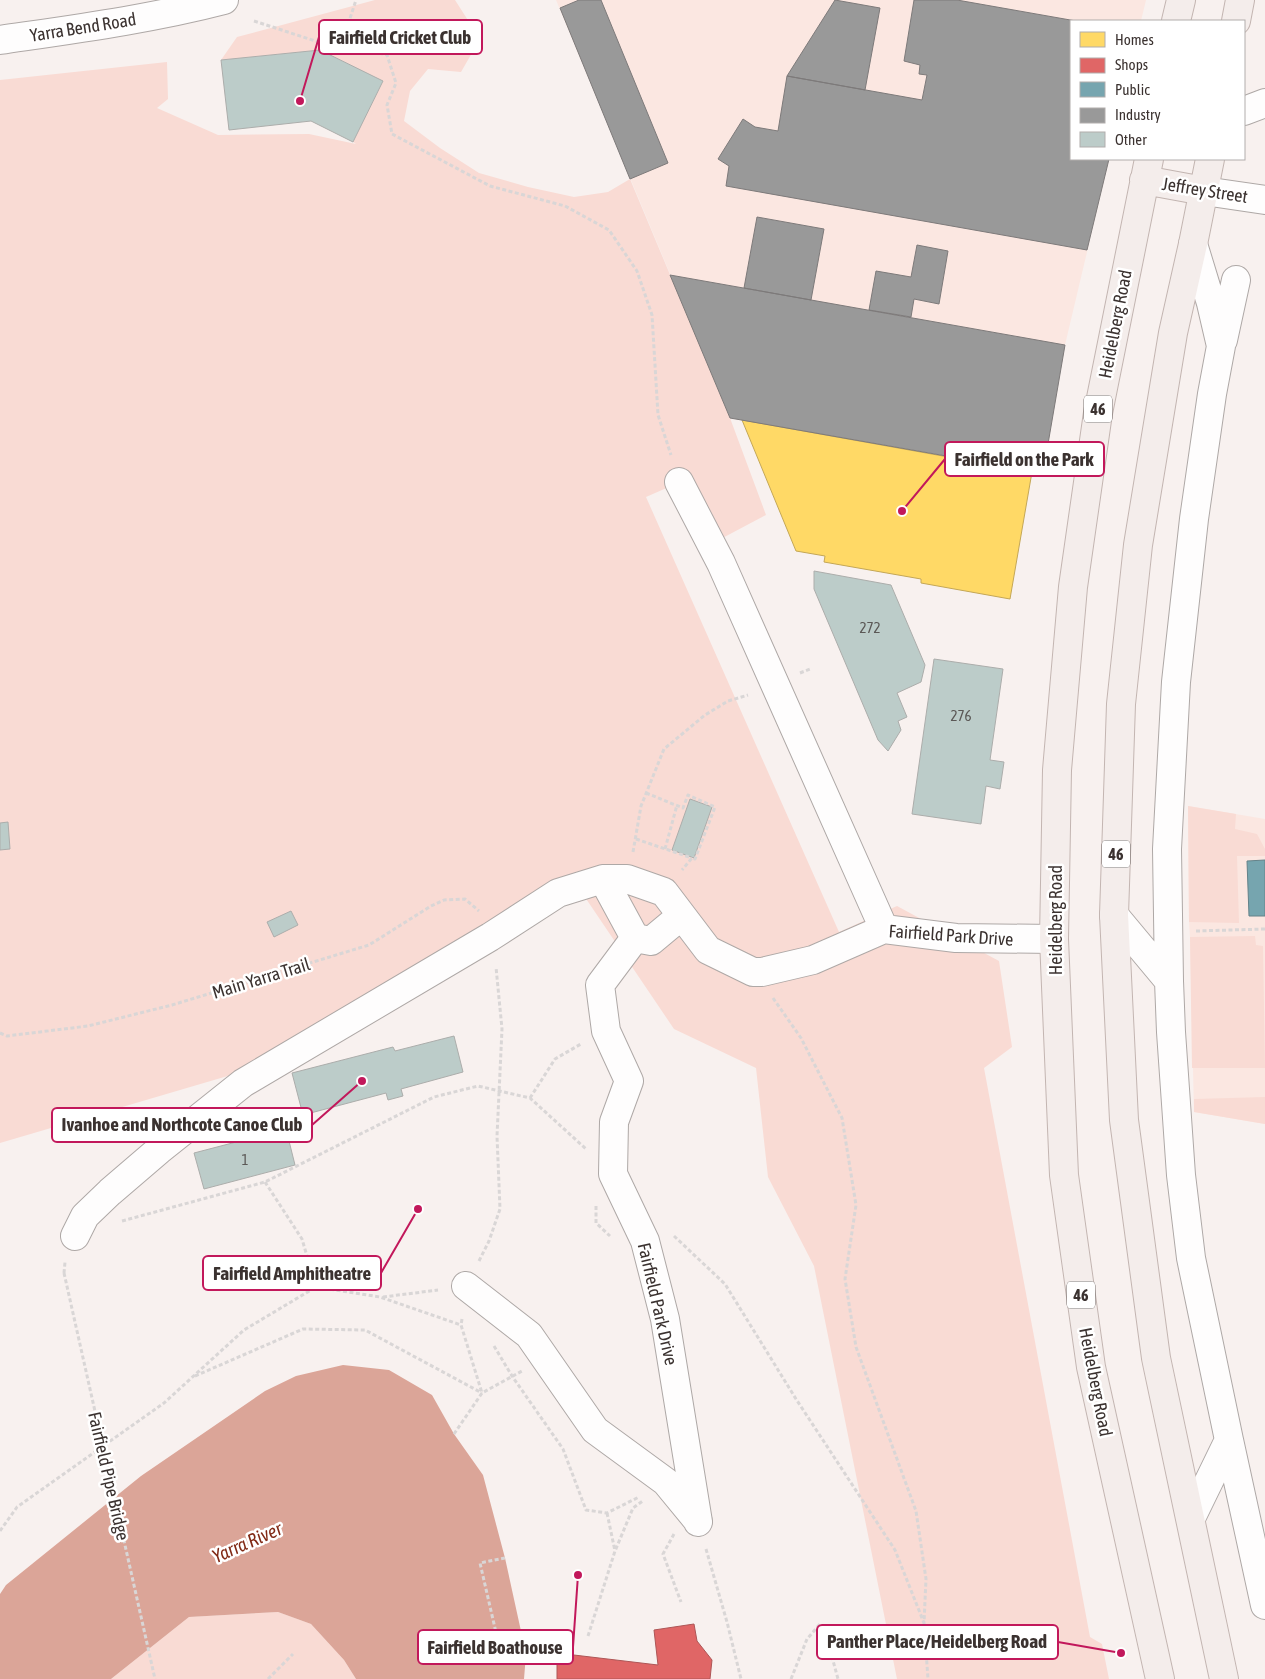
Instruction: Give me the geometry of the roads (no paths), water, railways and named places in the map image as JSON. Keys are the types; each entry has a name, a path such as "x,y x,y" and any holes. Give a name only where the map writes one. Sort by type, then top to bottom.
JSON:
{"main road":[{"path":"1176,20 1180,0"},
{"path":"1236,20 1240,0"},
{"name":"46","path":"1210,160 1173,332 1138,545 1121,704 1114,914 1124,1120 1156,1358 1224,1679"},
{"name":"Jeffrey Street","path":"1147,170 1204,191"},
{"name":"Heidelberg Road","path":"1147,170 1098,412 1073,587 1056,770 1054,939 1064,1175 1091,1368 1160,1679"}],"street":[{"name":"Yarra Bend Road","path":"0,40 195,8 224,0"},
{"path":"1245,111 1265,103"},
{"name":"Jeffrey Street","path":"1204,191 1265,200"},
{"path":"1193,244 1211,303 1221,346"},
{"path":"1236,280 1212,394 1194,519 1176,682 1167,849 1169,981 1181,1175 1191,1258 1265,1605"},
{"path":"679,482 721,563 884,929"},
{"path":"75,1236 85,1216 110,1192 243,1084 492,949 558,893 615,879 664,892 682,916 652,940 635,938 615,879"},
{"path":"1114,914 1169,981"},
{"name":"Fairfield Park Drive","path":"682,916 708,950 753,972 762,972 813,960 884,929 956,938 1054,939"},
{"name":"Fairfield Park Drive","path":"466,1286 529,1335 595,1430 666,1482 698,1522 665,1319 645,1241 613,1174 614,1122 630,1081 606,1031 600,985 635,938"},
{"path":"1191,1518 1229,1440"}],"water":[{"name":"Yarra River","path":"343,1365 389,1370 432,1395 454,1434 483,1475 505,1558 526,1654 524,1679 356,1679 344,1660 311,1624 278,1612 189,1617 111,1679 0,1679 0,1594 6,1585 141,1476 265,1391 296,1376"}],"place":[{"name":"Fairfield Cricket Club","path":"300,101"},
{"name":"Fairfield on the Park","path":"902,511"},
{"name":"Ivanhoe and Northcote Canoe Club","path":"362,1081"},
{"name":"Fairfield Amphitheatre","path":"418,1209"},
{"name":"Fairfield Boathouse","path":"578,1575"},
{"name":"Panther Place/Heidelberg Road","path":"1121,1653"}]}
